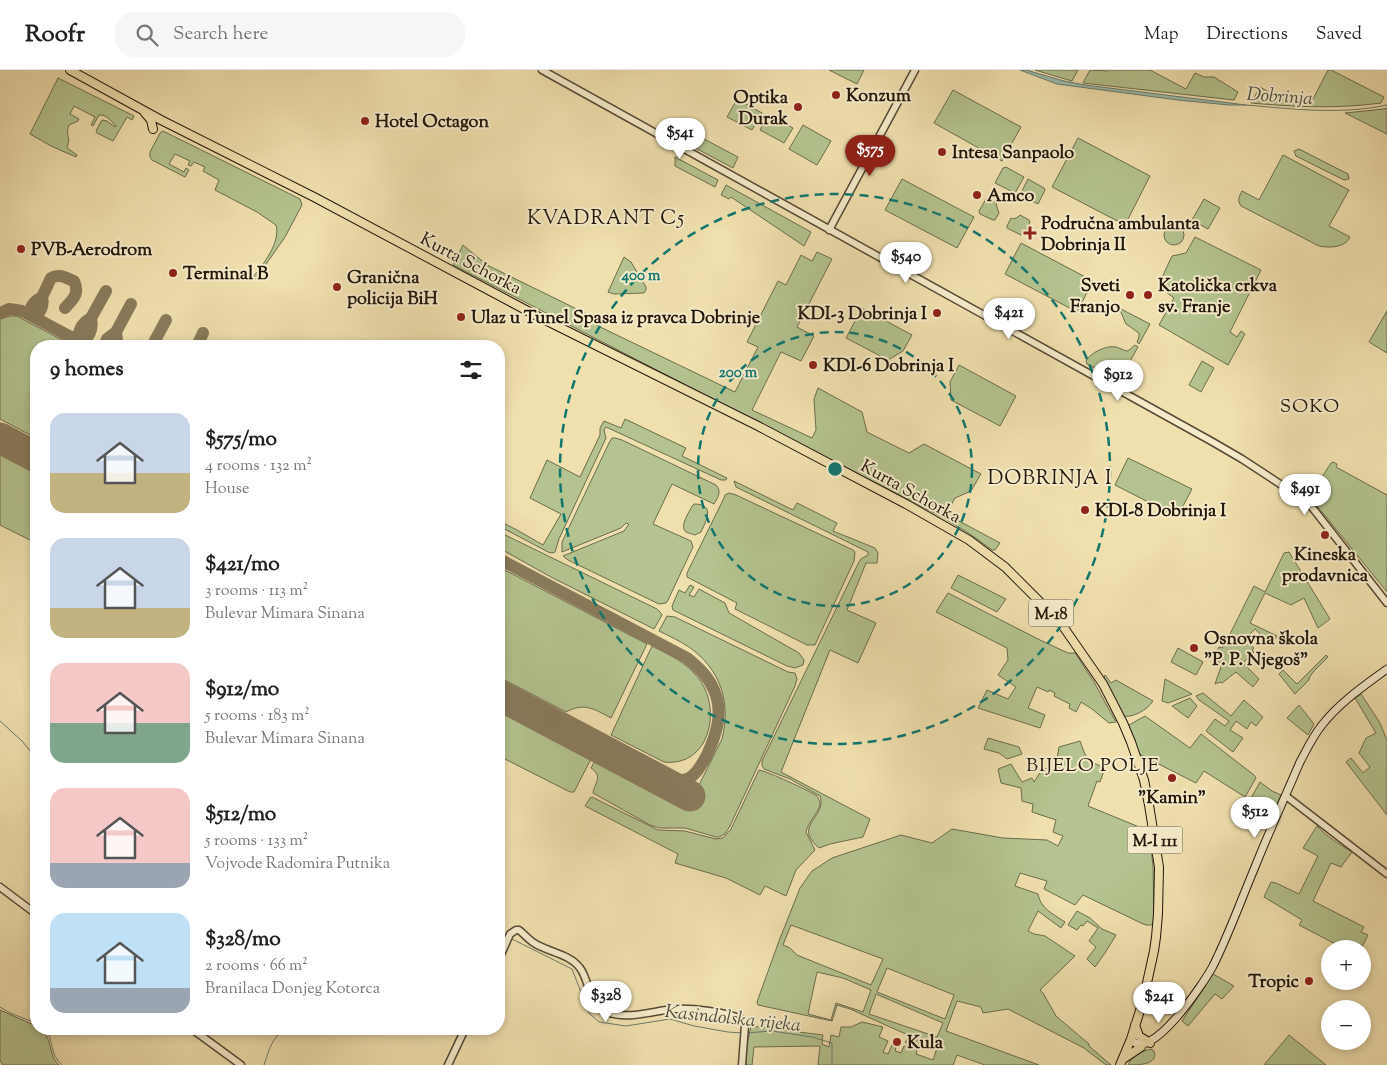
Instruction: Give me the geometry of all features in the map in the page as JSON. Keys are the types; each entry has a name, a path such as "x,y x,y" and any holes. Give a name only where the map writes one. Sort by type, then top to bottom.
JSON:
{"main road":[{"name":"Kurta Schorka","path":"70,70 168,124 314,197 539,317 758,426 906,504 969,540 1005,567 1060,622 1090,664"},
{"path":"142,110 151,120 155,130 168,124"},
{"name":"M-I 111","path":"1090,664 1123,723 1144,780 1159,867 1158,914 1154,951 1143,1001 1131,1039 1121,1062"},
{"path":"1131,1039 1135,1045 1148,1047 1178,1020 1201,987 1212,967 1312,738 1322,724 1353,693 1387,669"},
{"path":"1135,1025 1139,1036 1152,1043"},
{"path":"1131,1039 1152,1043"},
{"path":"1121,1062 1141,1047"}],"street":[{"path":"542,70 955,298 1250,464 1311,506 1387,603"},
{"path":"829,230 915,70"},
{"path":"1286,796 1387,874"},
{"path":"0,887 30,910"},
{"path":"505,945 513,932 520,930 533,942 577,964 583,973 596,1005 606,1012 624,1015 673,1009 714,1013 739,1018 744,1021 745,1028 742,1065"},
{"path":"200,1035 241,1065"},
{"path":"448,1065 462,1035"}],"green space":[{"path":"829,70 864,70 857,84"},
{"path":"1035,70 1078,70 1072,81"},
{"path":"1090,70 1150,70 1186,89 1195,73 1204,77 1214,77 1238,92 1234,100 1083,83"},
{"path":"1328,70 1384,97 1381,103 1316,107 1251,103 1260,87 1285,101 1290,94 1302,100 1305,96 1313,99"},
{"path":"58,78 134,116 132,120 127,117 113,141 96,131 102,120 115,127 110,120 99,115 93,126 91,125 95,117 74,106 70,114 79,119 69,125 67,148 77,155 76,157 51,146 30,134"},
{"path":"953,90 1021,127 1002,161 934,123"},
{"path":"737,99 762,113 752,130 727,117"},
{"path":"1387,108 1387,134 1345,113 1384,109"},
{"path":"768,114 793,128 784,143 760,130"},
{"path":"803,125 831,141 817,165 789,149"},
{"path":"163,131 300,199 302,205 285,237 255,280 253,277 274,246 277,232 276,225 257,212 215,190 219,180 203,171 205,167 194,162 191,166 188,165 190,161 175,154 169,164 184,172 186,168 189,170 185,177 152,160 150,152"},
{"path":"689,131 738,157 733,168 684,142"},
{"path":"1078,138 1150,176 1125,225 1052,187"},
{"path":"1299,149 1348,174 1349,179 1344,180 1296,156 1294,151"},
{"path":"1283,155 1349,190 1329,226 1350,237 1348,241 1332,247 1319,246 1241,206 1239,198 1242,191 1259,200"},
{"path":"675,157 718,180 715,187 675,166"},
{"path":"1006,167 1024,177 1015,193 995,183 1003,168"},
{"path":"902,179 974,217 957,248 885,210"},
{"path":"1028,179 1045,190 1038,204 1020,195"},
{"path":"726,185 811,232 804,246 731,197 729,199 721,195"},
{"path":"986,199 997,203 999,213 995,220 980,214 979,211"},
{"path":"1204,199 1220,208 1208,229 1192,220"},
{"path":"1020,215 1030,222 1024,234 1021,235 1007,228 1011,218 1013,219"},
{"path":"1174,225 1181,228 1184,235 1181,242 1174,245 1167,242 1164,235 1167,228"},
{"path":"1195,237 1261,270 1230,332 1237,337 1241,331 1245,334 1228,365 1159,325 1174,298 1158,286 1172,256 1186,253"},
{"path":"1021,243 1093,281 1077,312 1005,274"},
{"path":"463,245 487,265 591,316 596,325 735,392 758,347 747,342 778,281 786,285 801,255 812,261 817,252 832,259 797,327 814,336 801,361 781,352 752,410 812,438 816,430 814,399 818,388 862,412 867,432 909,453 924,444 981,474 971,491 955,498 946,514 1000,543 995,550 992,550 942,517 453,265"},
{"path":"624,257 631,262 646,287 644,293 614,294 608,292"},
{"path":"862,308 912,335 903,351 888,360 846,338"},
{"path":"1121,309 1150,324 1139,344 1137,342 1139,333 1126,324"},
{"path":"1387,311 1387,353 1369,342"},
{"path":"17,316 63,340 30,340 30,435 0,419 0,319"},
{"path":"1135,345 1138,347 1119,381 1087,364 1086,361 1091,355 1103,348 1116,347 1128,351"},
{"path":"1202,361 1214,368 1201,392 1189,385"},
{"path":"959,365 1016,396 1000,426 951,400 950,382"},
{"path":"625,419 686,448 682,456 727,478 726,480 721,480 606,427 604,430 606,438 559,539 555,552 548,552 505,529 505,524 543,545 561,514 530,498 547,460 580,477 600,435 600,428 604,421 621,428"},
{"path":"612,438 622,440 716,485 719,490 714,504 672,484 653,524 691,541 693,547 666,603 659,604 563,556 624,531 629,524 626,523 621,528 562,552 562,542"},
{"path":"0,452 30,467 30,540 0,525"},
{"path":"1128,458 1192,489 1183,506 1170,513 1115,485"},
{"path":"1333,462 1337,464 1336,467 1387,495 1387,592 1314,502 1316,500 1313,497 1313,491"},
{"path":"734,481 793,510 797,503 837,523 833,531 875,548 878,553 877,563 866,563 847,610 876,623 858,663 830,650 781,772 870,819 863,837 819,848 811,839 809,830 820,807 820,796 790,779 764,769 762,761 859,562 868,555 868,552 736,487"},
{"path":"729,493 855,552 854,561 815,645 807,645 735,609 737,603 687,577 687,573 725,495"},
{"path":"694,504 705,507 708,514 701,532 695,535 686,532 684,529 684,523"},
{"path":"505,535 657,609 662,615 654,629 505,551"},
{"path":"1289,552 1330,619 1318,628 1304,598 1291,605 1265,593 1250,623 1277,636 1271,644 1255,629 1245,639 1254,648 1252,650 1254,652 1243,663 1259,679 1253,687 1236,672 1222,683 1215,684 1222,664 1213,658 1219,647 1222,648 1254,586 1265,592 1284,553"},
{"path":"505,570 647,644 611,718 584,707 578,707 566,712 505,680"},
{"path":"958,575 1006,599 997,612 951,588"},
{"path":"690,585 694,587 689,595 694,597 699,589 725,603 729,613 799,653 804,660 803,665 795,668 787,666 673,610 672,606 679,590 685,593"},
{"path":"948,593 1040,640 1068,653 1075,653 1094,682 1116,722 1109,723 1081,702 1076,712 1069,708 1070,704 1054,696 1055,693 1037,687 1028,708 1045,715 1040,728 978,708 987,690 1008,699 1016,687 998,675 1008,660 1007,648 936,612"},
{"path":"667,616 675,617 788,672 795,673 797,679 730,826 725,834 719,837 685,828 660,828 650,825 593,793 598,777 591,768 595,761 687,809 722,739 725,712 724,700 716,676 700,656 689,647 659,631"},
{"path":"652,646 677,660 694,673 706,691 710,705 710,720 707,734 701,746 692,755 680,761 664,762 611,735"},
{"path":"1178,648 1203,662 1196,675 1171,662"},
{"path":"1326,655 1328,657 1295,694 1279,674 1283,670 1297,684"},
{"path":"1105,675 1111,683 1116,680 1153,701 1140,713 1123,716 1104,677"},
{"path":"1165,679 1192,694 1168,703 1162,701"},
{"path":"1203,693 1231,716 1244,700 1263,717 1256,726 1251,722 1247,729 1236,721 1230,730 1243,738 1233,752 1206,731 1215,719 1225,726 1229,721 1199,700 1196,696"},
{"path":"1361,694 1380,723 1387,740 1387,815 1346,762 1351,758 1363,773 1370,767 1359,753 1366,738 1376,733 1355,698"},
{"path":"1190,698 1197,706 1188,718 1172,706"},
{"path":"1299,705 1314,724 1308,735 1287,718"},
{"path":"505,714 591,759 574,792 570,792 505,759"},
{"path":"1145,716 1190,748 1201,734 1254,775 1256,778 1245,797 1204,771 1196,783 1139,754 1128,727"},
{"path":"988,738 1019,747 1022,754 1007,759 999,753 984,749"},
{"path":"1080,741 1088,759 1105,768 1100,782 1097,781 1088,806 1149,831 1153,866 1154,925 1141,923 1083,895 1075,905 1044,889 1047,881 1020,873 1015,886 1038,894 1044,907 1065,922 1061,928 1038,911 1028,931 1045,936 1075,956 1040,990 1056,1016 1111,1065 1106,1065 1084,1048 1008,1009 983,1013 981,1007 957,1001 946,1031 1039,1065 985,1065 957,1055 953,1065 818,1065 820,1046 754,1047 752,1065 746,1065 747,1045 751,1026 823,1035 822,1044 829,1047 831,1035 839,1037 841,1027 851,1027 862,1022 883,1027 879,1037 888,1041 883,1052 888,1054 892,1045 896,1047 895,1051 901,1053 904,1046 906,1047 908,1044 905,1042 909,1037 920,1042 916,1054 933,1060 937,1048 850,1009 837,1005 832,1021 758,1005 757,1002 800,888 812,871 832,858 901,835 932,843 952,829 1003,838 1047,840 1058,846 1063,836 1053,832 1056,820 1032,812 1033,804 1022,801 1021,788 1001,783 998,769 1011,764 1022,782 1032,778 1034,782 1043,768 1055,771 1059,747","holes":["791,925 883,959 871,985 797,955 790,948 783,945","887,968 954,995 945,1019 877,992","817,972 843,978 871,990 863,1012 836,1003 831,1020 808,1014","876,994 943,1023 937,1037 869,1014"]},
{"path":"759,770 813,793 817,796 820,803 806,832 815,850 796,870 786,896 765,886 760,895 726,878 675,863 678,854 585,806 592,797 658,830 685,831 716,839 723,838 731,829"},
{"path":"1260,782 1281,795 1272,814 1250,800"},
{"path":"1317,826 1329,837 1352,852 1341,867 1331,863 1313,901 1364,927 1361,932 1368,935 1366,940 1328,940 1299,925 1302,920 1264,897 1271,882 1299,894 1318,856 1303,848"},
{"path":"1077,911 1090,918 1102,929 1116,935 1095,967 1087,959 1096,947 1089,941 1098,928 1087,921 1077,930 1068,925"},
{"path":"1213,974 1234,986 1222,999 1215,994 1188,1026 1182,1021"},
{"path":"0,1010 30,1023 30,1035 46,1035 53,1057 59,1065 3,1065 0,1060"},
{"path":"1289,1035 1326,1065 1264,1065"},
{"path":"1151,1049 1154,1051 1155,1056 1151,1062 1128,1065 1137,1054"}],"shaded area":[{"name":"Dobrinja","path":"1020,70 1085,85 1246,105 1178,100 1057,84"}],"waterway":[{"name":"Dobrinja","path":"1246,105 1335,110 1352,110 1387,105"},
{"path":"0,721 30,751"},
{"name":"Kasindolska rijeka","path":"512,939 572,969 589,1013 599,1022 626,1026 670,1019 694,1026 742,1033"},
{"name":"Kasindolska rijeka","path":"0,1007 30,1021"},
{"name":"Kasindolska rijeka","path":"746,1033 772,1031 812,1037 832,1043 832,1065"},
{"name":"Kasindolska rijeka","path":"48,1035 53,1052 62,1065"},
{"name":"Kasindolska rijeka","path":"264,1065 278,1035"}],"taxiway":[{"path":"42,297 51,278 60,276 74,281 76,293 65,308"},
{"path":"91,318 106,291"},
{"path":"42,297 43,304 41,310 31,316 33,305 42,297"},
{"path":"117,340 116,332 131,304"},
{"path":"0,313 9,309 22,311 77,340"},
{"path":"83,340 90,333 92,326 91,318"},
{"path":"80,340 81,328 91,318"},
{"path":"155,340 166,320"},
{"path":"107,340 116,332"},
{"path":"200,340 203,333"},
{"path":"505,562 687,658 709,680 717,699 718,724 706,757 697,772 685,780 658,780"}],"runway":[{"path":"0,438 30,454"},
{"path":"505,698 690,796"}],"place":[{"name":"Konzum","path":"836,95"},
{"name":"Optika Durak","path":"798,107"},
{"name":"Hotel Octagon","path":"365,121"},
{"name":"Intesa Sanpaolo","path":"942,152"},
{"name":"Amco","path":"977,195"},
{"name":"Područna ambulanta Dobrinja II","path":"1030,233"},
{"name":"PVB-Aerodrom","path":"21,249"},
{"name":"Terminal B","path":"173,273"},
{"name":"Granična policija BiH","path":"337,287"},
{"name":"Sveti Franjo","path":"1130,295"},
{"name":"Katolička crkva sv. Franje","path":"1148,295"},
{"name":"KDI-3 Dobrinja I","path":"937,313"},
{"name":"Ulaz u Tunel Spasa iz pravca Dobrinje","path":"461,317"},
{"name":"KDI-6 Dobrinja I","path":"813,365"},
{"name":"KDI-8 Dobrinja I","path":"1085,510"},
{"name":"Kineska prodavnica","path":"1325,535"},
{"name":"Osnovna škola \"P. P. Njegoš\"","path":"1194,648"},
{"name":"\"Kamin\"","path":"1172,778"},
{"name":"Tropic","path":"1309,981"},
{"name":"Kula","path":"897,1042"}],"district":[{"name":"KVADRANT C5","path":"606,217"},
{"name":"SOKO","path":"1310,405"},
{"name":"DOBRINJA I","path":"1050,477"},
{"name":"BIJELO POLJE","path":"1093,764"}]}
